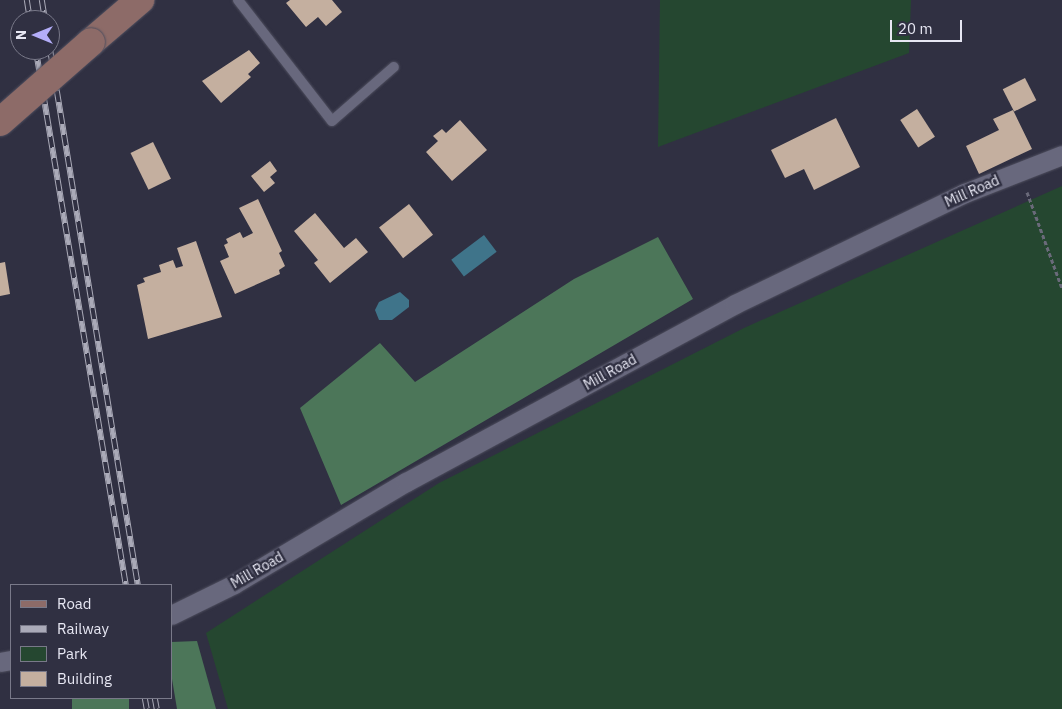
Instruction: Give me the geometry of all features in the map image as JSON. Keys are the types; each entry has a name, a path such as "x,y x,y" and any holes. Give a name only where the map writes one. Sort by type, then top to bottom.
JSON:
{"street":[{"path":"0,122 140,0"},
{"name":"Mill Road","path":"172,615 234,584 406,482 735,304 965,193 1062,155"}],"lane":[{"path":"238,0 332,122 394,66"}],"path":[{"path":"1019,171 1062,288"}],"green space":[{"path":"660,0 911,0 909,53 658,147"},
{"path":"1062,186 1062,709 228,709 206,633 439,483 744,328"},
{"path":"658,237 693,299 341,505 300,408 380,343 415,382 574,279"},
{"path":"197,641 216,709 177,709 172,679 172,642"},
{"path":"72,699 129,699 129,709 72,709"}],"water":[{"path":"484,235 497,252 464,276 451,260"},
{"path":"400,292 409,300 409,307 392,320 379,320 375,310 379,302"}],"building":[{"path":"290,0 332,0 342,12 326,26 318,17 306,27 286,3"},
{"path":"249,50 260,63 248,74 251,77 221,103 202,81"},
{"path":"1025,78 1036,100 1014,112 1003,89"},
{"path":"917,109 935,137 918,148 900,120"},
{"path":"1013,110 1032,149 979,174 966,146 999,130 993,119"},
{"path":"836,118 860,167 814,190 804,169 785,178 771,150"},
{"path":"460,120 487,150 452,181 426,152 438,141 433,136 442,129 446,133"},
{"path":"153,142 171,179 149,190 131,153"},
{"path":"270,161 277,171 270,177 275,183 264,192 251,176"},
{"path":"258,199 282,251 279,253 285,266 279,270 280,274 235,294 220,261 229,257 224,245 228,243 226,239 240,232 243,238 253,233 239,208"},
{"path":"409,204 433,235 403,258 379,227"},
{"path":"315,213 344,248 356,238 368,252 330,283 314,263 318,260 294,231"},
{"path":"196,241 222,317 148,339 137,285 145,282 143,278 161,272 159,265 173,260 176,268 183,266 177,248"},
{"path":"5,262 10,294 0,296 0,263"}],"railway":[{"path":"27,0 28,10"},
{"path":"42,0 44,10"},
{"path":"38,60 126,584"},
{"path":"52,60 138,584"},
{"path":"145,699 147,709"},
{"path":"155,699 157,709"}]}
